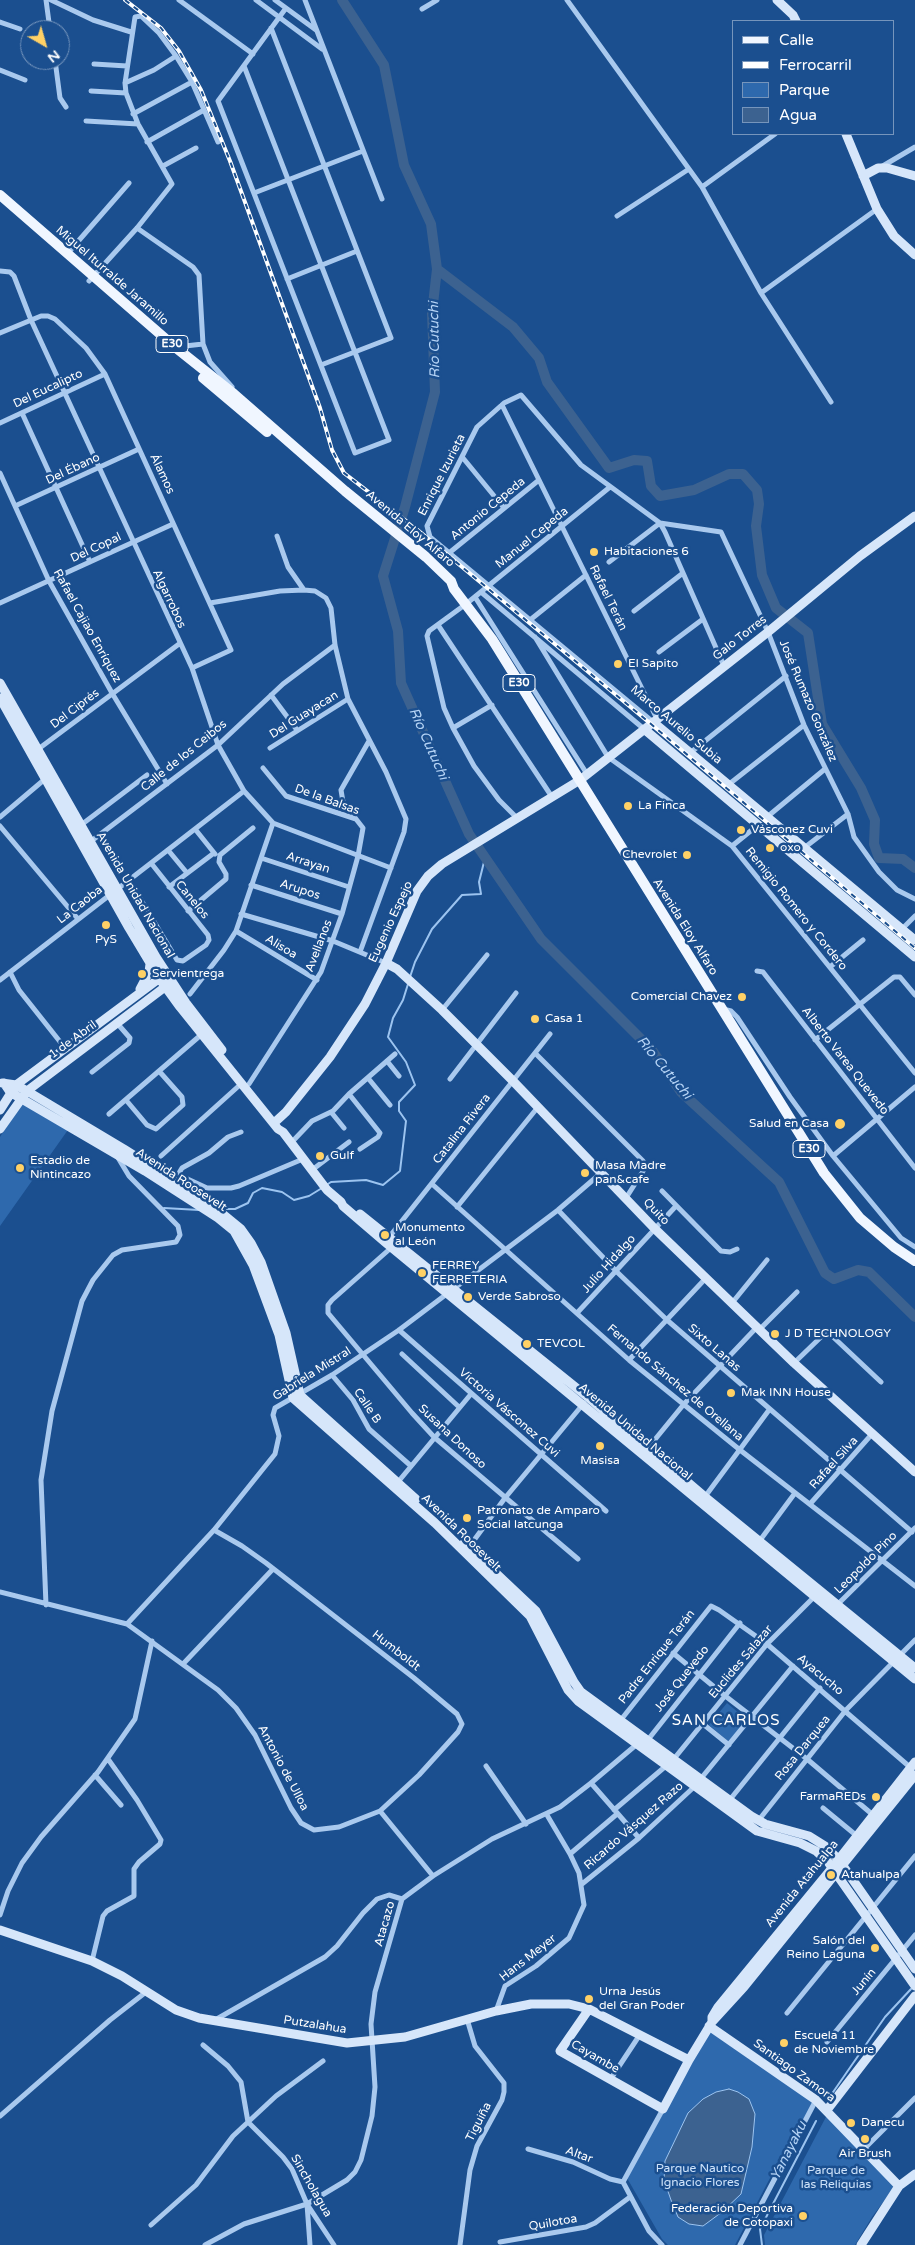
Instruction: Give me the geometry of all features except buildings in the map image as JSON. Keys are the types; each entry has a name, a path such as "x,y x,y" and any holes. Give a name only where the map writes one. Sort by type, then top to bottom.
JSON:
{"main road":[{"name":"Miguel Iturralde Jaramillo","path":"0,195 91,279 343,494"},
{"name":"Miguel Iturralde Jaramillo","path":"0,203 66,255"},
{"name":"Miguel Iturralde Jaramillo","path":"91,279 234,394 343,494"},
{"name":"Avenida Eloy Alfaro","path":"343,494 452,581 454,589 492,639 583,777 722,1009 828,1179 860,1218 894,1247 915,1260"}],"street":[{"path":"46,0 49,20"},
{"path":"51,0 93,20 131,32"},
{"path":"179,0 253,54"},
{"path":"256,0 324,50"},
{"path":"274,0 316,30"},
{"path":"305,0 382,199"},
{"path":"422,9 437,0"},
{"path":"567,0 702,187 761,293 830,402"},
{"path":"777,0 793,14 796,20"},
{"path":"244,66 388,440 355,453 218,101 286,8"},
{"path":"91,279 137,228 172,184 147,142 133,114 126,93 125,83 131,32 135,17 141,16 159,32 176,56 192,82 218,142"},
{"path":"0,22 20,29"},
{"path":"271,28 391,338 321,365"},
{"path":"125,83 154,70 176,56"},
{"path":"94,64 127,66"},
{"path":"0,70 25,80"},
{"path":"56,70 60,98 66,107"},
{"path":"133,114 192,82"},
{"path":"91,91 126,93"},
{"path":"147,142 204,110"},
{"path":"86,121 138,124"},
{"path":"702,187 774,135"},
{"path":"846,135 877,209 894,236 915,255"},
{"path":"863,176 915,147"},
{"path":"163,166 196,148"},
{"path":"254,193 363,151"},
{"path":"878,168 887,168 915,176"},
{"path":"617,216 689,169"},
{"path":"66,255 129,183"},
{"path":"761,293 877,209"},
{"path":"137,228 193,267 199,275 203,344 210,362 231,386 234,394"},
{"path":"287,279 357,251"},
{"name":"Algarrobos","path":"0,271 13,273 31,320 64,393 179,644 192,668 218,745 244,791 273,823 286,830 391,868"},
{"name":"Álamos","path":"31,320 44,315 55,319 86,348 105,374 231,650 192,668"},
{"path":"0,333 31,320"},
{"path":"175,347 203,344"},
{"name":"Del Eucalipto","path":"0,423 105,374"},
{"name":"Enrique Izurieta","path":"427,526 477,428 502,405 521,395"},
{"name":"José Rumazo González","path":"521,395 581,464 660,523 721,532 768,632 804,725 848,814 854,837 879,872 897,890 915,899"},
{"name":"Rafael Terán","path":"502,405 586,575 655,721"},
{"path":"22,412 90,562"},
{"name":"Del Ébano","path":"15,506 139,449"},
{"path":"463,458 504,508"},
{"name":"Rafael Cajiao Enríquez","path":"0,472 49,581 112,693 167,784"},
{"name":"Antonio Cepeda","path":"449,553 539,480"},
{"name":"Manuel Cepeda","path":"438,625 610,487"},
{"name":"Galo Torres","path":"583,777 768,632 860,556 915,516"},
{"path":"609,562 660,523 666,532 724,666"},
{"name":"Del Copal","path":"0,604 173,524"},
{"name":"Marco Aurelio Subia","path":"427,526 430,537 655,721 690,753 915,940"},
{"path":"277,536 288,567 304,590"},
{"path":"634,610 683,573"},
{"path":"530,620 586,575"},
{"path":"210,603 304,590 315,591 326,598 332,616 335,646 348,699 386,772 406,819 404,832 360,952"},
{"name":"Marco Aurelio Subia","path":"481,592 915,956"},
{"path":"475,597 583,777"},
{"path":"660,652 703,620"},
{"path":"513,821 474,766 444,708 427,636 429,631 438,625 552,797"},
{"name":"Remigio Romero y Cordero","path":"534,637 608,758 732,846 860,1003 915,1074"},
{"name":"Del Ciprés","path":"34,752 179,644"},
{"name":"Calle de los Ceibos","path":"90,842 218,745 271,695 335,646"},
{"path":"690,753 786,676"},
{"name":"Avenida Unidad Nacional","path":"0,682 45,779 114,892 162,976 245,1083 276,1121 282,1125 283,1132 327,1190 392,1247 451,1291"},
{"path":"271,695 297,730"},
{"name":"Avenida Unidad Nacional","path":"0,698 90,842 150,964 162,976"},
{"name":"Del Guayacan","path":"270,748 348,699"},
{"path":"453,728 492,705"},
{"path":"728,785 804,725"},
{"path":"356,819 344,802 341,790 369,741"},
{"name":"De la Balsas","path":"263,768 286,796 356,819 363,828"},
{"path":"767,817 825,769"},
{"path":"80,825 147,775"},
{"name":"Eugenio Espejo","path":"276,1121 330,1057 365,1004 386,964 417,891 428,876 442,864 583,777"},
{"path":"0,817 45,779"},
{"name":"La Caoba","path":"0,980 244,791"},
{"path":"804,848 848,814"},
{"path":"190,994 224,950 236,931 273,823"},
{"path":"732,846 758,824"},
{"path":"0,826 78,919"},
{"path":"219,857 222,852 253,828"},
{"name":"Avellanos","path":"161,1156 245,1083 317,980 342,914 358,856 363,828"},
{"path":"188,911 226,879 219,857 195,829"},
{"path":"168,850 187,873"},
{"path":"169,887 214,853"},
{"name":"Arrayan","path":"261,858 349,887"},
{"name":"Canelos","path":"129,880 176,958 180,961 206,944 209,940 208,935 151,863"},
{"name":"Arupos","path":"251,885 342,914"},
{"path":"241,914 333,941 386,964"},
{"path":"902,929 915,916"},
{"name":"Alisoa","path":"236,931 317,980"},
{"path":"830,967 863,940"},
{"path":"440,1009 487,955"},
{"path":"139,991 149,972 150,964"},
{"name":"Quito","path":"386,964 397,969 440,1009 512,1080 654,1228 794,1363 915,1472"},
{"name":"Alberto Varea Quevedo","path":"757,970 763,972 915,1168"},
{"path":"10,972 19,990 65,1048"},
{"name":"1 de Abril","path":"0,1110 2,1100 13,1089 139,991 162,976"},
{"path":"815,1040 894,977 900,977 915,995"},
{"name":"Avenida Unidad Nacional","path":"168,984 177,1004 245,1083"},
{"name":"1 de Abril","path":"0,1129 23,1094 168,984"},
{"path":"450,1079 516,993"},
{"path":"147,1000 160,996 177,1004"},
{"path":"722,1009 731,1011 737,1017 790,1097 833,1156 901,1238 915,1247"},
{"path":"92,1072 129,1043 130,1038 110,1014"},
{"path":"109,1114 202,1034"},
{"name":"Catalina Rivera","path":"390,1236 550,1034"},
{"path":"534,1053 643,1161 645,1168 626,1198"},
{"path":"291,1143 312,1122 331,1112 395,1054"},
{"path":"387,1061 399,1076"},
{"path":"126,1100 147,1125 156,1129 182,1105 182,1098 159,1071"},
{"path":"368,1078 390,1105"},
{"name":"Avenida Roosevelt","path":"2,1082 228,1217 251,1243 260,1262 286,1333 297,1396 398,1482 536,1612 581,1692 620,1721 641,1745"},
{"path":"833,1156 915,1087"},
{"name":"Avenida Roosevelt","path":"23,1094 116,1153 128,1156"},
{"path":"349,1094 380,1133 378,1137 360,1149"},
{"path":"457,1207 538,1107"},
{"path":"331,1112 344,1128"},
{"path":"241,1132 228,1137 205,1156 182,1168 179,1173 181,1176 207,1188 231,1188 240,1186 303,1159"},
{"path":"314,1173 349,1142"},
{"path":"46,1605 40,1480 52,1411 82,1301 93,1280 113,1255 122,1250 176,1242 180,1234 178,1226 129,1176 116,1153"},
{"name":"Gabriela Mistral","path":"127,1624 214,1530 275,1454 279,1436 274,1415 275,1408 283,1401 297,1396 332,1375 399,1330 558,1210 601,1173"},
{"name":"Fernando Sánchez de Orellana","path":"432,1184 629,1360 740,1450 884,1560 915,1586"},
{"path":"662,1191 721,1251 730,1252 737,1249"},
{"name":"Avenida Unidad Nacional","path":"341,1202 346,1202 390,1236 451,1291 897,1659 915,1679"},
{"name":"Avenida Roosevelt","path":"204,1204 234,1231 254,1265 297,1396 435,1523 524,1610 534,1621 568,1690 578,1701 669,1762 752,1828 800,1843 816,1851 869,1912"},
{"name":"Julio Hidalgo","path":"577,1313 617,1272 654,1228 676,1206"},
{"name":"Sixto Lanas","path":"558,1210 617,1272 667,1320 769,1410 913,1530"},
{"name":"Susana Donoso","path":"392,1247 332,1300 328,1305 328,1313 434,1437 578,1559"},
{"path":"732,1303 767,1260"},
{"path":"629,1360 706,1278"},
{"path":"648,1448 684,1404 720,1366 797,1292"},
{"name":"Victoria Vásconez Cuvi","path":"399,1330 606,1511"},
{"path":"794,1363 822,1336 830,1334 881,1382"},
{"path":"402,1354 459,1407"},
{"name":"Calle B","path":"332,1375 353,1400 369,1429 411,1466"},
{"path":"398,1482 471,1394"},
{"path":"469,1547 505,1498 586,1402"},
{"name":"Avenida Unidad Nacional","path":"586,1402 648,1448 703,1500"},
{"path":"703,1500 769,1410"},
{"name":"Rafael Silva","path":"810,1504 872,1434"},
{"name":"Rafael Silva","path":"758,1544 795,1493"},
{"name":"Humboldt","path":"214,1530 242,1546 273,1569 414,1678 457,1714 462,1724 458,1732 419,1775 380,1811"},
{"name":"Leopoldo Pino","path":"835,1608 913,1530"},
{"path":"183,1664 273,1569"},
{"name":"Antonio de Ulloa","path":"0,1592 127,1624 218,1690 236,1708 255,1735 291,1808 301,1823 307,1828 314,1830 339,1827 380,1811"},
{"name":"Euclides Salazar","path":"570,1854 669,1762 703,1724 767,1644 817,1594"},
{"name":"Padre Enrique Terán","path":"620,1721 711,1606"},
{"name":"Ayacucho","path":"711,1606 767,1644 914,1769"},
{"name":"José Quevedo","path":"641,1745 740,1624"},
{"name":"Rosa Darquea","path":"752,1828 846,1710 915,1640"},
{"path":"0,1915 8,1891 22,1863 41,1837 95,1775 135,1719 152,1641"},
{"path":"673,1653 724,1696 807,1759 873,1815"},
{"name":"Avenida Unidad Nacional","path":"897,1659 915,1668"},
{"name":"Ricardo Vásquez Razo","path":"582,1884 638,1838 697,1783 793,1666"},
{"path":"722,1806 730,1800 820,1688"},
{"path":"703,1724 729,1745"},
{"name":"Atacazo","path":"205,2245 244,2224 306,2204 347,2180 355,2172 361,2160 372,2116 374,2087 371,2024 375,1992 402,1899 433,1876 492,1840 546,1815 641,1745"},
{"path":"92,1961 103,1916 107,1911 134,1896 134,1869 139,1862 160,1844 161,1840 137,1800 108,1758"},
{"path":"486,1766 526,1824"},
{"name":"Avenida Atahualpa","path":"840,1863 873,1815 914,1769"},
{"name":"Avenida Atahualpa","path":"623,2182 689,2060 711,2024 744,1987 914,1769"},
{"path":"95,1775 121,1805"},
{"path":"591,1783 638,1838"},
{"name":"Avenida Roosevelt","path":"697,1783 730,1800 765,1824 809,1836 825,1846 840,1863 869,1912 913,1973 915,1986"},
{"path":"823,1808 857,1836"},
{"path":"380,1811 433,1876"},
{"name":"Hans Meyer","path":"496,2011 505,1986 536,1966 569,1938 584,1905 579,1873 570,1854 546,1815"},
{"path":"788,2013 915,1856"},
{"path":"214,2020 325,1957 337,1946 369,1905 377,1899 389,1895 402,1899"},
{"name":"Putzalahua","path":"0,1930 92,1961 122,1976 176,2010 199,2018 347,2044 405,2037 496,2011 531,2004 569,2004 588,2009 689,2060"},
{"name":"Junín","path":"827,2042 915,1935"},
{"path":"0,2116 110,2020 146,1992"},
{"path":"827,2110 890,2031 915,1996"},
{"path":"890,2031 915,2005"},
{"name":"Cayambe","path":"588,2009 560,2051 663,2109"},
{"name":"Tiguiña","path":"460,2245 470,2170 477,2146 502,2100 504,2092 504,2083 498,2073 475,2046 467,2019"},
{"name":"Santiago Zamora","path":"711,2024 817,2101 899,2186"},
{"path":"610,2080 639,2036"},
{"path":"203,2045 228,2066 241,2082 248,2122"},
{"path":"151,2225 196,2185 233,2136 288,2086 323,2061"},
{"path":"864,2149 915,2098"},
{"path":"740,2245 817,2101"},
{"name":"Sincholagua","path":"248,2122 283,2157 296,2177 306,2204 334,2245"},
{"name":"Altar","path":"528,2149 573,2162 610,2179 623,2182"},
{"path":"861,2245 899,2186 915,2174"},
{"path":"623,2182 649,2231 662,2245"},
{"name":"Quilotoa","path":"500,2242 595,2224 630,2197"},
{"path":"306,2204 310,2245"}],"green space":[{"name":"Estadio de Nintincazo","path":"24,1099 70,1127 0,1226 0,1137"},
{"path":"727,1703 747,1720 729,1742 709,1725"},
{"name":"Parque Nautico Ignacio Flores","path":"710,2030 818,2102 792,2136 735,2245 668,2245 662,2239 627,2178"},
{"name":"Parque de las Reliquias","path":"827,2115 895,2186 872,2217 855,2245 765,2245 764,2235"}],"water":[{"name":"Parque Nautico Ignacio Flores","path":"729,2089 749,2099 755,2114 752,2147 741,2194 722,2212 703,2226 689,2224 678,2217 671,2200 664,2180 665,2161 688,2113 703,2099 716,2092"}],"waterway":[{"name":"Río Cutuchi","path":"342,0 384,65 404,165 431,224 437,269 432,313 435,392 405,507 383,576 398,631 401,683 469,834 541,939 652,1050 681,1092 779,1182 825,1273 834,1279 858,1270 869,1272 915,1317"},
{"path":"437,269 513,327 539,358 547,382 609,468 634,460 647,461 651,486 660,496 694,490 729,474 743,474 757,490 759,504 756,526 762,575 776,608 808,633 822,724 861,788 875,820 874,844 879,858 903,859 915,868"},
{"path":"410,977 415,962 432,929 462,895 481,894 479,882 485,858"},
{"path":"328,1184 331,1182 366,1180 383,1185 400,1171 406,1121 399,1111 399,1102 415,1085 406,1062 388,1037 393,1018 403,1000 408,984"},
{"path":"221,1209 235,1209 248,1203 253,1193 262,1188 282,1192 294,1200 309,1196 322,1188"},
{"path":"164,1208 199,1210"},
{"name":"Yanayaku","path":"829,2098 885,2017 911,1989"},
{"name":"Yanayaku","path":"762,2245 760,2229 816,2121"}],"railway":[{"path":"125,0 161,28 179,51 201,90 230,161 320,408 332,450 344,473 414,527 651,724 915,948"}],"place":[{"name":"Habitaciones 6","path":"594,552"},
{"name":"El Sapito","path":"618,664"},
{"name":"La Finca","path":"628,806"},
{"name":"Vásconez Cuvi","path":"741,830"},
{"name":"oxo","path":"770,848"},
{"name":"Chevrolet","path":"687,855"},
{"name":"PyS","path":"106,925"},
{"name":"Servientrega","path":"142,974"},
{"name":"Comercial Chavez","path":"742,997"},
{"name":"Casa 1","path":"535,1019"},
{"name":"Salud en Casa","path":"840,1124"},
{"name":"Gulf","path":"320,1156"},
{"name":"Estadio de Nintincazo","path":"20,1168"},
{"name":"Masa Madre pan&cafe","path":"585,1173"},
{"name":"Monumento al León","path":"385,1235"},
{"name":"FERREY FERRETERIA","path":"422,1273"},
{"name":"Verde Sabroso","path":"468,1297"},
{"name":"J D TECHNOLOGY","path":"775,1334"},
{"name":"TEVCOL","path":"527,1344"},
{"name":"Mak INN House","path":"731,1393"},
{"name":"Masisa","path":"600,1446"},
{"name":"Patronato de Amparo Social latcunga","path":"467,1518"},
{"name":"FarmaREDs","path":"876,1797"},
{"name":"Atahualpa","path":"831,1875"},
{"name":"Salón del Reino Laguna","path":"875,1948"},
{"name":"Urna Jesús del Gran Poder","path":"589,1999"},
{"name":"Escuela 11 de Noviembre","path":"784,2043"},
{"name":"Danecu","path":"851,2123"},
{"name":"Air Brush","path":"865,2139"},
{"name":"Federación Deportiva de Cotopaxi","path":"803,2216"}],"district":[{"name":"SAN CARLOS","path":"726,1721"}]}
